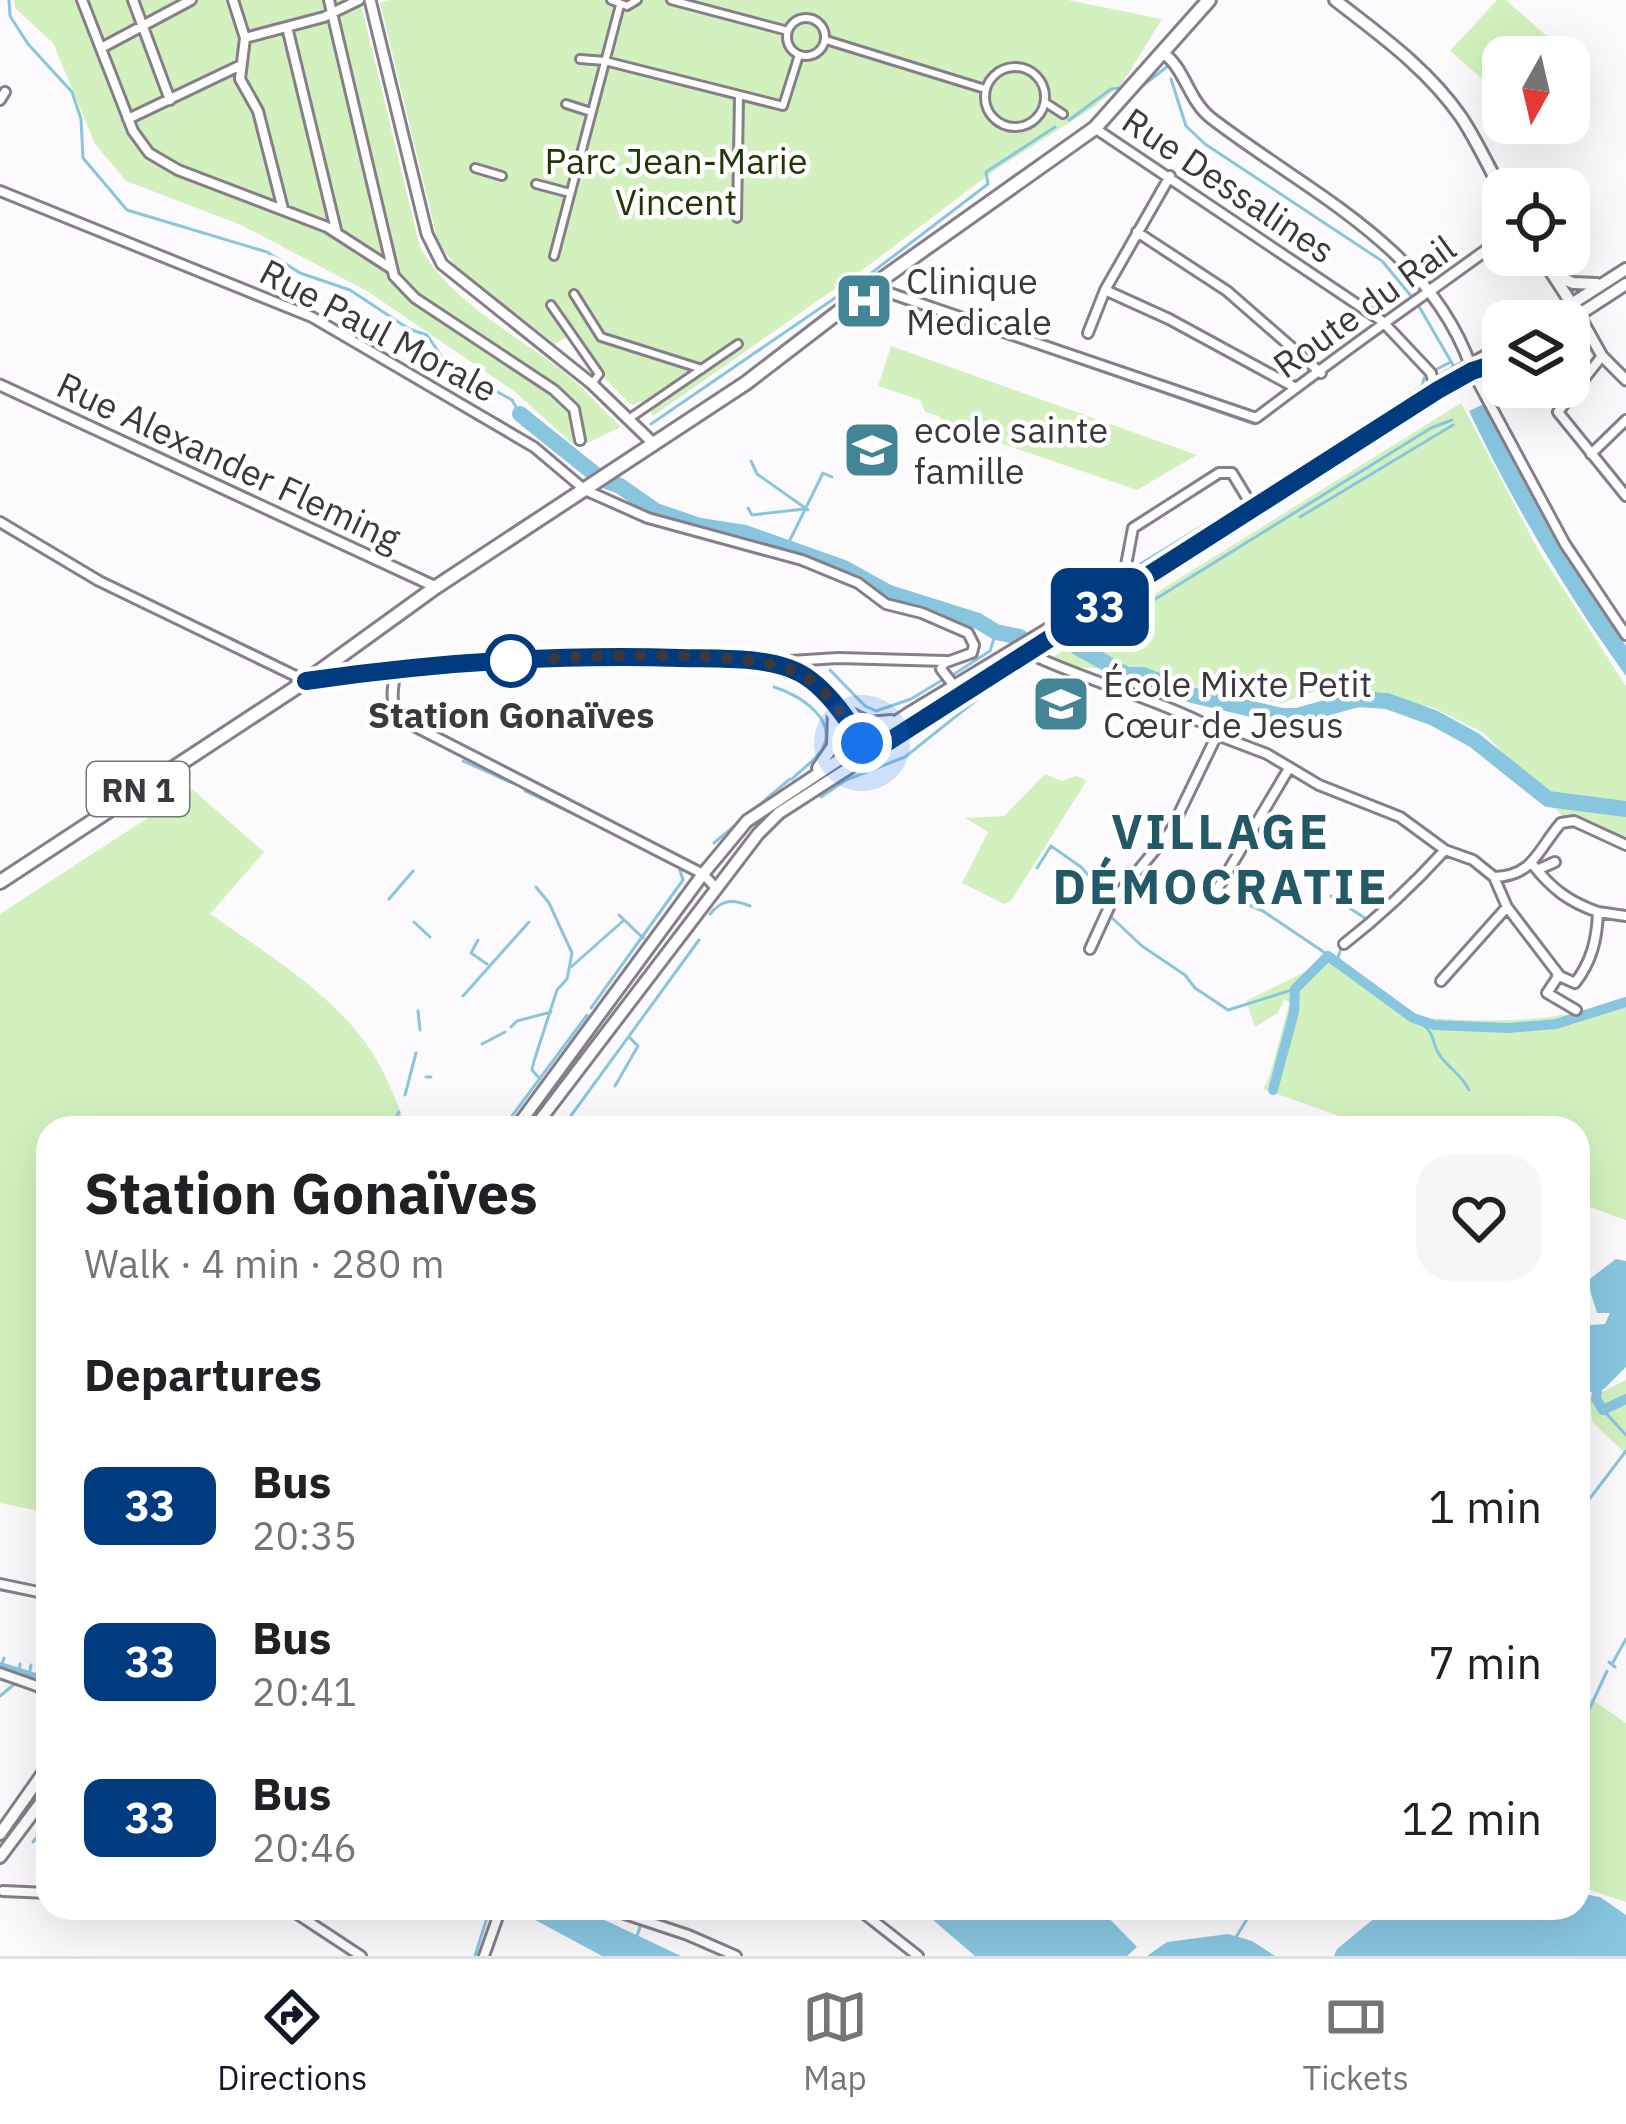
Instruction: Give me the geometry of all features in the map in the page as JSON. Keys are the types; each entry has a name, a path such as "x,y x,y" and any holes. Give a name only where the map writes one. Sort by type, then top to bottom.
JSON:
{"main road":[{"name":"RN 1","path":"0,882 746,383 871,286 1095,128 1209,0"},
{"path":"1335,0 1396,47 1440,91 1489,168"},
{"path":"1587,300 1626,269"},
{"path":"1558,276 1582,285 1608,280"},
{"path":"1590,304 1626,284"},
{"path":"1064,624 1482,362"},
{"path":"525,1116 747,821 812,776 866,749 1028,650 1434,386 1482,366"},
{"path":"833,704 869,723 882,723 1028,650"},
{"path":"306,681 396,668 601,656 760,663 800,673 821,688 866,749"},
{"path":"812,776 833,746 833,704"},
{"path":"543,1116 716,888 779,813 911,712"},
{"path":"0,1834 36,1783"},
{"path":"0,1857 36,1809"}],"street":[{"path":"82,0 139,143 161,162 336,232 390,268 415,298 554,390 574,409 580,440"},
{"path":"133,0 170,100"},
{"path":"103,47 191,0"},
{"path":"232,0 245,38 240,80 258,111 284,210"},
{"path":"329,0 390,268"},
{"path":"245,38 335,14 359,0"},
{"path":"370,0 427,234 442,264 592,384 652,442"},
{"path":"611,0 620,5 637,0"},
{"path":"670,0 788,31"},
{"path":"554,256 620,5"},
{"path":"809,17 824,29 826,40 816,54 799,55 790,47 788,31 798,20 809,17"},
{"path":"286,27 336,232"},
{"path":"826,40 985,89"},
{"path":"1163,52 1174,61 1184,87 1206,115 1384,240 1462,341 1472,369 1564,544 1626,635"},
{"path":"580,59 605,61 783,106 799,55"},
{"path":"128,119 240,65"},
{"path":"1018,67 1042,84 1044,102 1029,123 1004,125 986,106 985,89 998,72 1018,67"},
{"path":"737,218 740,97"},
{"path":"1044,102 1063,114"},
{"path":"566,104 591,112"},
{"name":"Rue Dessalines","path":"1095,128 1382,321 1432,373 1434,386"},
{"path":"475,168 502,176"},
{"path":"1088,333 1105,290 1169,176"},
{"path":"536,184 570,193"},
{"name":"Rue Paul Morale","path":"0,191 312,317 671,526 747,543 838,573 886,604 968,633 972,653 953,661"},
{"path":"1137,232 1227,291 1321,373"},
{"name":"Route du Rail","path":"871,286 1256,418 1321,373 1382,321 1482,253"},
{"path":"1105,290 1296,388"},
{"path":"574,294 601,337 702,369"},
{"path":"551,305 598,374 592,384"},
{"path":"1590,339 1626,380"},
{"path":"630,418 738,344"},
{"path":"1602,356 1558,408 1626,496"},
{"name":"Rue Alexander Fleming","path":"0,385 436,587"},
{"path":"1592,454 1626,420"},
{"path":"1134,577 1126,565 1133,528 1219,472 1232,473 1252,506"},
{"path":"0,523 99,581 306,681"},
{"path":"1028,650 1069,673 1182,712 1214,728 1216,735 1170,832 1112,904 1090,949"},
{"path":"760,663 838,658 953,661"},
{"path":"953,661 941,669 955,687"},
{"path":"396,668 393,709 412,725 703,874 716,888"},
{"path":"1216,735 1267,754 1288,770 1400,818 1444,850 1473,860 1494,878 1507,907 1557,975 1575,983 1591,959 1598,911"},
{"path":"1215,893 1288,770"},
{"path":"1535,867 1561,823 1574,821 1626,844"},
{"path":"1344,944 1403,895 1444,850"},
{"path":"1494,878 1555,862"},
{"path":"1535,867 1560,895 1598,911 1626,916"},
{"path":"1441,981 1507,907"},
{"path":"1557,975 1547,993 1576,1010"},
{"path":"0,1584 36,1592"},
{"path":"0,1672 36,1686"},
{"path":"3,1891 36,1893"},
{"path":"307,1920 361,1956"},
{"path":"484,1956 497,1920"},
{"path":"643,1920 736,1956"},
{"path":"872,1920 918,1956"}],"green space":[{"path":"14,0 360,0 420,247 465,300 568,376 621,427 574,445 515,392 367,291 241,225 126,181 95,144 53,43 15,8"},
{"name":"Parc Jean-Marie Vincent","path":"1068,0 1162,19 1122,84 1094,107 995,170 653,416 644,401 631,405 601,375 574,332 555,344 461,274 438,242 380,3"},
{"path":"1497,0 1506,0 1547,36 1482,36 1482,79 1450,51"},
{"path":"891,346 1197,455 1137,490 944,424 939,416 925,412 920,400 878,386"},
{"path":"1461,403 1539,551 1626,686 1626,849 1565,819 1484,733 1432,707 1321,689 1282,703 1071,667 1050,659"},
{"path":"1045,774 1062,781 1076,776 1087,780 1011,901 1004,904 962,883 988,832 965,818 1004,816"},
{"path":"192,789 264,852 210,914 339,1011 377,1061 402,1116 36,1116 36,1511 0,1503 0,914"},
{"path":"1333,958 1417,1016 1427,1018 1552,1017 1626,997 1626,1220 1590,1207 1590,1116 1340,1116 1263,1089 1290,1003 1284,999 1278,1013 1255,1027 1246,1001"},
{"path":"1626,1380 1626,1454 1592,1422 1590,1398"},
{"path":"1590,1698 1626,1723 1626,1902 1590,1890"}],"water":[{"path":"1482,405 1489,408 1572,563 1626,646 1626,676 1542,548 1469,411"},
{"path":"1616,1259 1626,1261 1626,1367 1604,1389 1590,1392 1590,1325 1605,1324 1610,1313 1597,1313 1590,1279"},
{"path":"1590,1895 1626,1915 1626,1956 1334,1956 1372,1920 1590,1920"},
{"path":"535,1920 604,1920 681,1956 602,1956"},
{"path":"933,1920 1111,1920 1137,1947 1127,1956 975,1956"},
{"path":"1228,1934 1252,1941 1275,1956 1147,1956 1167,1942"}],"waterway":[{"path":"9,0 10,16 28,44 72,92 81,119 83,158 127,210 267,252 300,273 350,290 409,329 427,335 446,363 512,400 520,414"},
{"path":"1132,94 1168,66"},
{"path":"1171,79 1186,126 1205,144 1382,261 1417,303 1453,365"},
{"path":"1069,120 1111,89 1120,88"},
{"path":"651,424 870,274 988,184 986,172 1055,127"},
{"path":"921,308 1254,424 1278,406"},
{"path":"1435,370 1449,363"},
{"path":"1421,390 1424,378"},
{"path":"520,414 601,479 656,511 700,526 745,533 844,568 889,593 1020,637"},
{"path":"1104,631 1431,428 1452,420"},
{"path":"1300,517 1453,425"},
{"path":"1330,448 1344,439"},
{"path":"1307,462 1321,453"},
{"path":"751,461 757,474 808,510"},
{"path":"789,549 823,473 832,477"},
{"path":"1252,496 1261,490"},
{"path":"1137,566 1242,502"},
{"path":"748,508 752,515 804,509"},
{"path":"1085,597 1126,572"},
{"path":"1073,604 1082,599"},
{"path":"1064,610 1070,606"},
{"path":"1051,617 1060,612"},
{"path":"951,676 990,651 996,632"},
{"path":"1039,653 1055,646 1095,653"},
{"path":"1077,647 1127,675 1143,675 1192,695 1282,716 1358,699 1387,701 1434,718 1474,740 1548,799 1626,809"},
{"path":"821,797 846,780 905,757 1019,666"},
{"path":"830,670 876,711 911,699 944,679"},
{"path":"774,687 805,702 825,729 821,751 792,779"},
{"path":"463,761 512,783"},
{"path":"714,843 790,779"},
{"path":"525,791 607,830"},
{"path":"591,1008 683,880 679,867 625,838"},
{"path":"1037,868 1051,846 1081,867 1110,902"},
{"path":"389,899 413,871"},
{"path":"536,887 549,903 572,953 567,979 557,990 534,1061 532,1070 540,1079"},
{"path":"1228,896 1263,911 1337,961 1343,942"},
{"path":"1331,896 1368,920"},
{"path":"710,914 728,902 750,906"},
{"path":"1110,911 1142,946 1228,1010 1295,989"},
{"path":"619,915 643,938"},
{"path":"571,967 623,921"},
{"path":"414,922 430,937"},
{"path":"463,996 529,922"},
{"path":"478,940 471,953 487,964"},
{"path":"571,1116 699,940"},
{"path":"1273,1090 1294,1012 1295,989 1328,956 1413,1018 1434,1025 1508,1028 1556,1024 1626,1002"},
{"path":"418,1011 420,1030"},
{"path":"511,1027 551,1012"},
{"path":"512,1116 587,1015"},
{"path":"1420,1022 1469,1090"},
{"path":"482,1044 505,1032"},
{"path":"615,1086 638,1046 629,1037"},
{"path":"405,1095 416,1053"},
{"path":"426,1077 431,1077"},
{"path":"397,1116 399,1112"},
{"path":"1597,1390 1603,1410 1626,1399"},
{"path":"1603,1410 1626,1435"},
{"path":"1590,1498 1626,1451"},
{"path":"1612,1664 1626,1639"},
{"path":"4,1658 7,1669"},
{"path":"1609,1662 1615,1667"},
{"path":"19,1673 20,1664"},
{"path":"29,1676 31,1665"},
{"path":"0,1667 36,1678"},
{"path":"1590,1708 1607,1671"},
{"path":"0,1679 8,1681"},
{"path":"0,1696 17,1682"},
{"path":"33,1842 36,1838"},
{"path":"20,1887 36,1889"},
{"path":"475,1956 486,1920"},
{"path":"1236,1937 1247,1920"},
{"path":"636,1939 641,1924"}],"bus line":[{"name":"33","path":"306,681 396,668 601,656 760,663 800,673 821,688 869,754 1438,390 1482,369"}],"place":[{"name":"Clinique Medicale","path":"864,301"},
{"name":"ecole sainte famille","path":"872,450"},
{"name":"Station Gonaïves","path":"511,661"},
{"name":"École Mixte Petit Cœur de Jesus","path":"1061,704"}],"district":[{"name":"VILLAGE DÉMOCRATIE","path":"1221,858"}],"route":[{"path":"511,661 601,656 707,658 783,667 821,688 862,743"}]}
